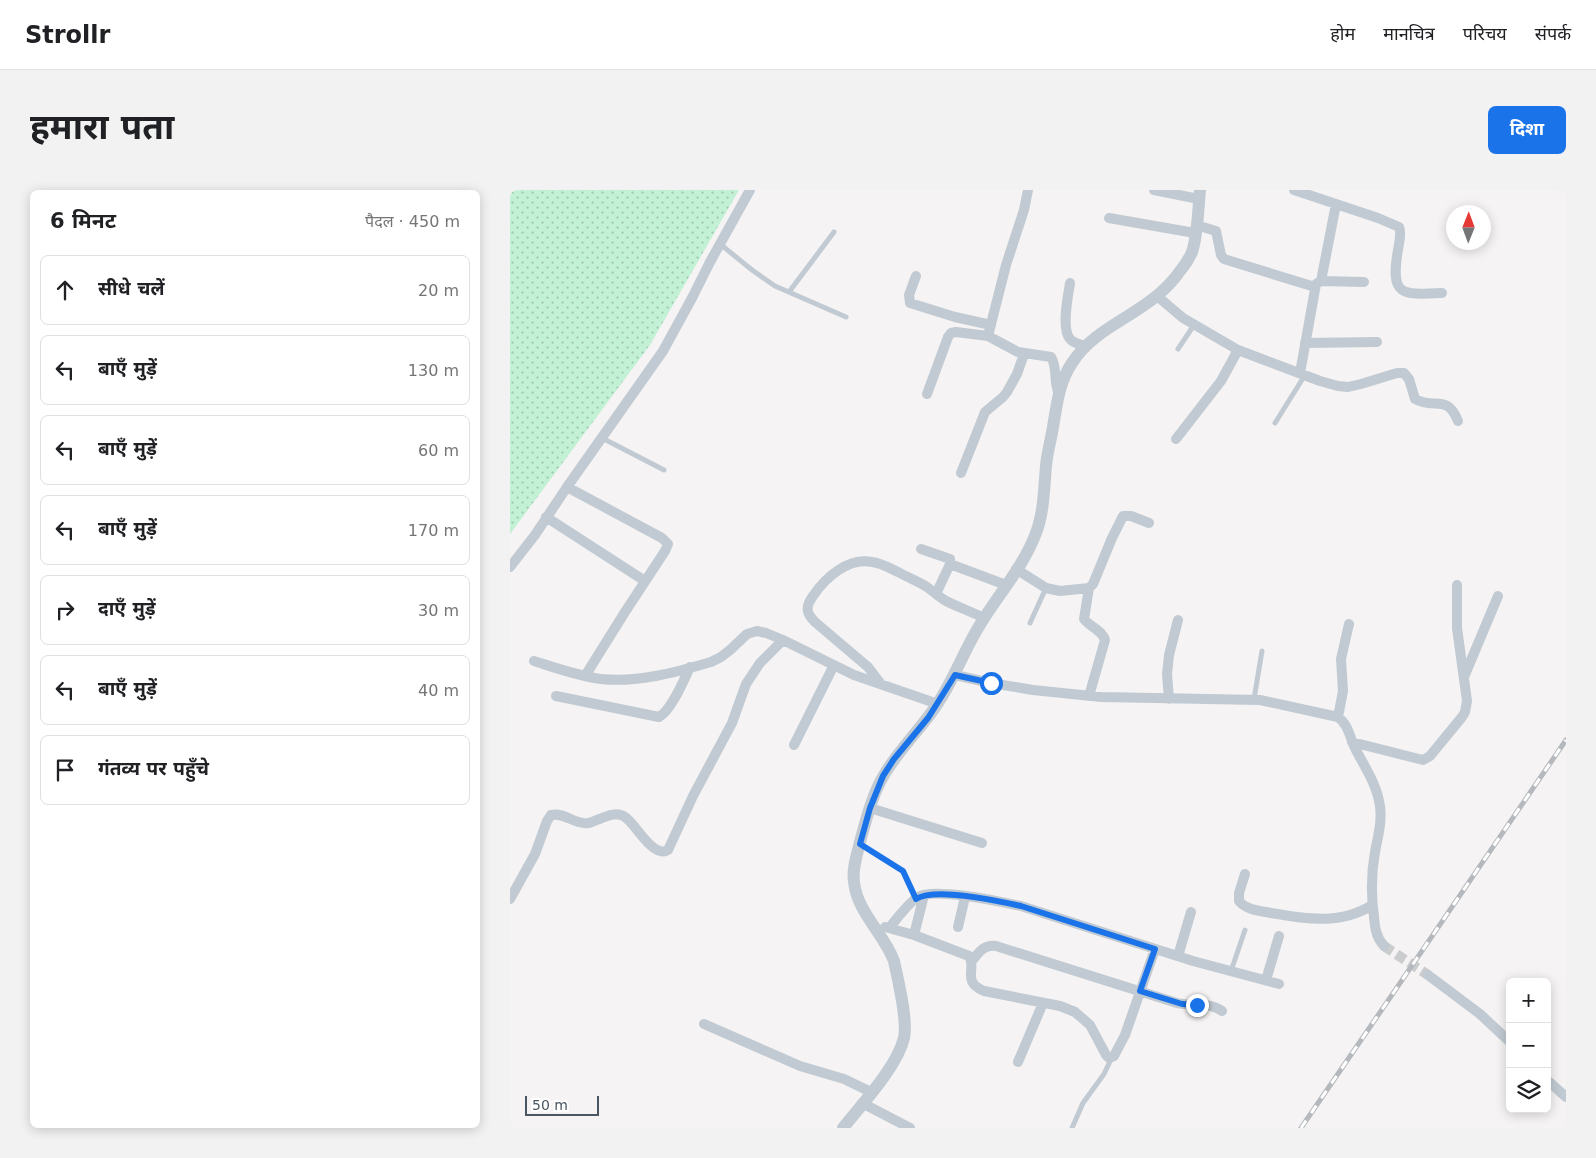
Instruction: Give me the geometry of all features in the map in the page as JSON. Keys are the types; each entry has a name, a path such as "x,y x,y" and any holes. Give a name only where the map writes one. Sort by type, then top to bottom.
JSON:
{"street":[{"path":"510,567 535,535 663,351 750,190"},
{"path":"988,336 1028,190"},
{"path":"843,1128 888,1070 904,1038 894,961 891,952 864,910 853,880 855,861 870,808 883,776 894,759 938,704 984,618 1016,569 1037,532 1043,502 1046,462 1059,394 1067,371 1085,346 1106,329 1157,296 1170,284 1192,252 1200,194 1154,190"},
{"path":"1294,190 1399,226 1400,235 1395,278 1398,288 1415,294 1442,293"},
{"path":"1303,374 1306,343 1336,204"},
{"path":"1109,218 1216,231 1221,255 1224,259 1318,284 1364,282"},
{"path":"916,276 909,295 910,303 955,317 990,325"},
{"path":"1070,283 1066,322 1067,332 1072,341 1085,346"},
{"path":"1157,296 1172,310 1194,325 1238,350 1338,386 1348,387 1402,372 1409,378 1415,399 1421,402 1449,407 1454,412 1458,421"},
{"path":"928,394 948,337 951,333 961,332 988,336 1010,349 1024,354 1053,358 1055,383 1059,394"},
{"path":"1306,343 1377,342"},
{"path":"1176,439 1221,381 1238,350"},
{"path":"961,473 985,412 1008,392 1024,354"},
{"path":"567,487 667,542 665,551 585,676"},
{"path":"1090,696 1105,640 1103,635 1085,620 1084,615 1089,588 1093,584 1123,516 1131,516 1149,523"},
{"path":"546,518 645,581"},
{"path":"921,548 950,559 950,564 936,594"},
{"path":"881,684 868,667 809,616 807,611 808,603 818,588 842,568 855,562 866,561 887,566 923,585 945,600 984,618"},
{"path":"950,564 1006,585"},
{"path":"1016,569 1046,588 1060,591 1089,588"},
{"path":"1352,742 1419,760 1427,758 1435,751 1465,712 1467,701 1457,628 1457,585"},
{"path":"1464,677 1498,596"},
{"path":"1169,699 1167,674 1169,655 1178,620"},
{"path":"1338,717 1343,691 1341,659 1349,624"},
{"path":"534,661 585,676 604,679 641,679 711,662 721,657 750,632 766,633 854,675 938,704"},
{"path":"510,899 535,854 551,815 560,815 586,824 613,815 621,815 628,819 656,850 665,852 668,850 693,796 732,723 746,684 760,663 783,640"},
{"path":"794,745 834,665"},
{"path":"556,696 659,717 668,710 690,668"},
{"path":"955,675 1033,690 1090,696 1169,699 1254,699 1338,717 1346,724 1352,742 1374,782 1380,808 1380,825 1372,876 1372,905 1377,936 1384,946"},
{"path":"870,808 982,843"},
{"path":"1245,874 1239,893 1239,902 1245,906 1265,912 1298,918 1317,919 1357,914 1372,905"},
{"path":"889,928 920,897 939,894 999,901 1021,906 1231,972 1280,984"},
{"path":"914,935 920,897"},
{"path":"958,927 965,897"},
{"path":"1178,956 1191,912"},
{"path":"874,925 914,935 967,955 971,958 972,980 978,988 984,991 1043,1003 1075,1012 1086,1020 1109,1058 1112,1057 1125,1035 1155,949"},
{"path":"1266,980 1279,936"},
{"path":"971,962 984,948 991,945 1182,1004 1205,1004 1215,1006 1222,1011"},
{"path":"1428,975 1486,1019 1506,1038"},
{"path":"1018,1062 1043,1003"},
{"path":"704,1024 800,1066 844,1079 871,1092"},
{"path":"1551,1084 1566,1097"},
{"path":"862,1103 906,1127"}],"lane":[{"path":"789,292 834,232"},
{"path":"720,244 775,286 846,317"},
{"path":"1178,349 1194,325"},
{"path":"1275,423 1303,374"},
{"path":"602,437 664,470"},
{"path":"1030,623 1046,588"},
{"path":"1254,699 1262,651"},
{"path":"1231,972 1245,930"},
{"path":"1072,1128 1083,1103 1104,1074 1112,1057"}],"path":[{"path":"860,844 903,871 920,897"}],"green space":[{"path":"510,190 739,190 650,345 510,534"}],"tunnel":[{"path":"1384,946 1428,975"}],"railway":[{"path":"1301,1128 1566,740"}],"route":[{"path":"991,683 955,675 928,718 894,759 883,776 870,808 860,844 903,871 916,899 924,895 939,894 999,901 1021,906 1155,949 1140,991 1182,1004 1197,1005"}]}
